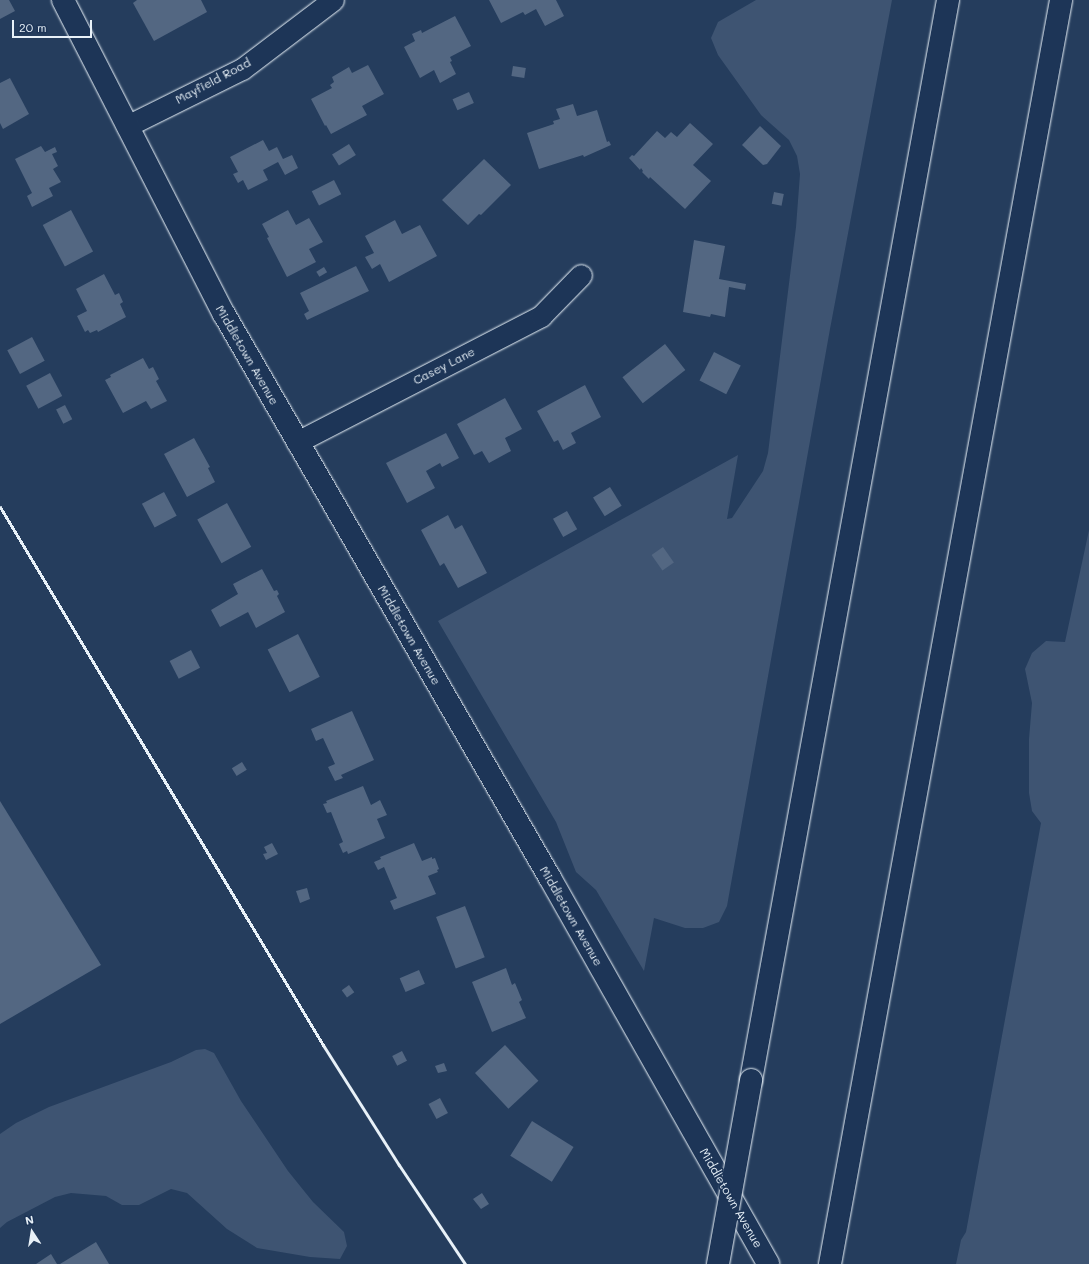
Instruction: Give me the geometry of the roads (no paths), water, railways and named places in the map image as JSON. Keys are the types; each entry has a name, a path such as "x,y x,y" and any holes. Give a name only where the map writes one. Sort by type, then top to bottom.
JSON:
{"main road":[{"name":"Middletown Avenue","path":"63,0 224,314 542,864 768,1264"},
{"path":"718,1264 948,0"},
{"path":"830,1264 1061,0"}],"street":[{"name":"Mayfield Road","path":"127,126 242,69 333,0"},
{"name":"Casey Lane","path":"297,442 541,316 581,275"}],"railway":[{"path":"0,507 323,1045 399,1165 465,1264"}]}
